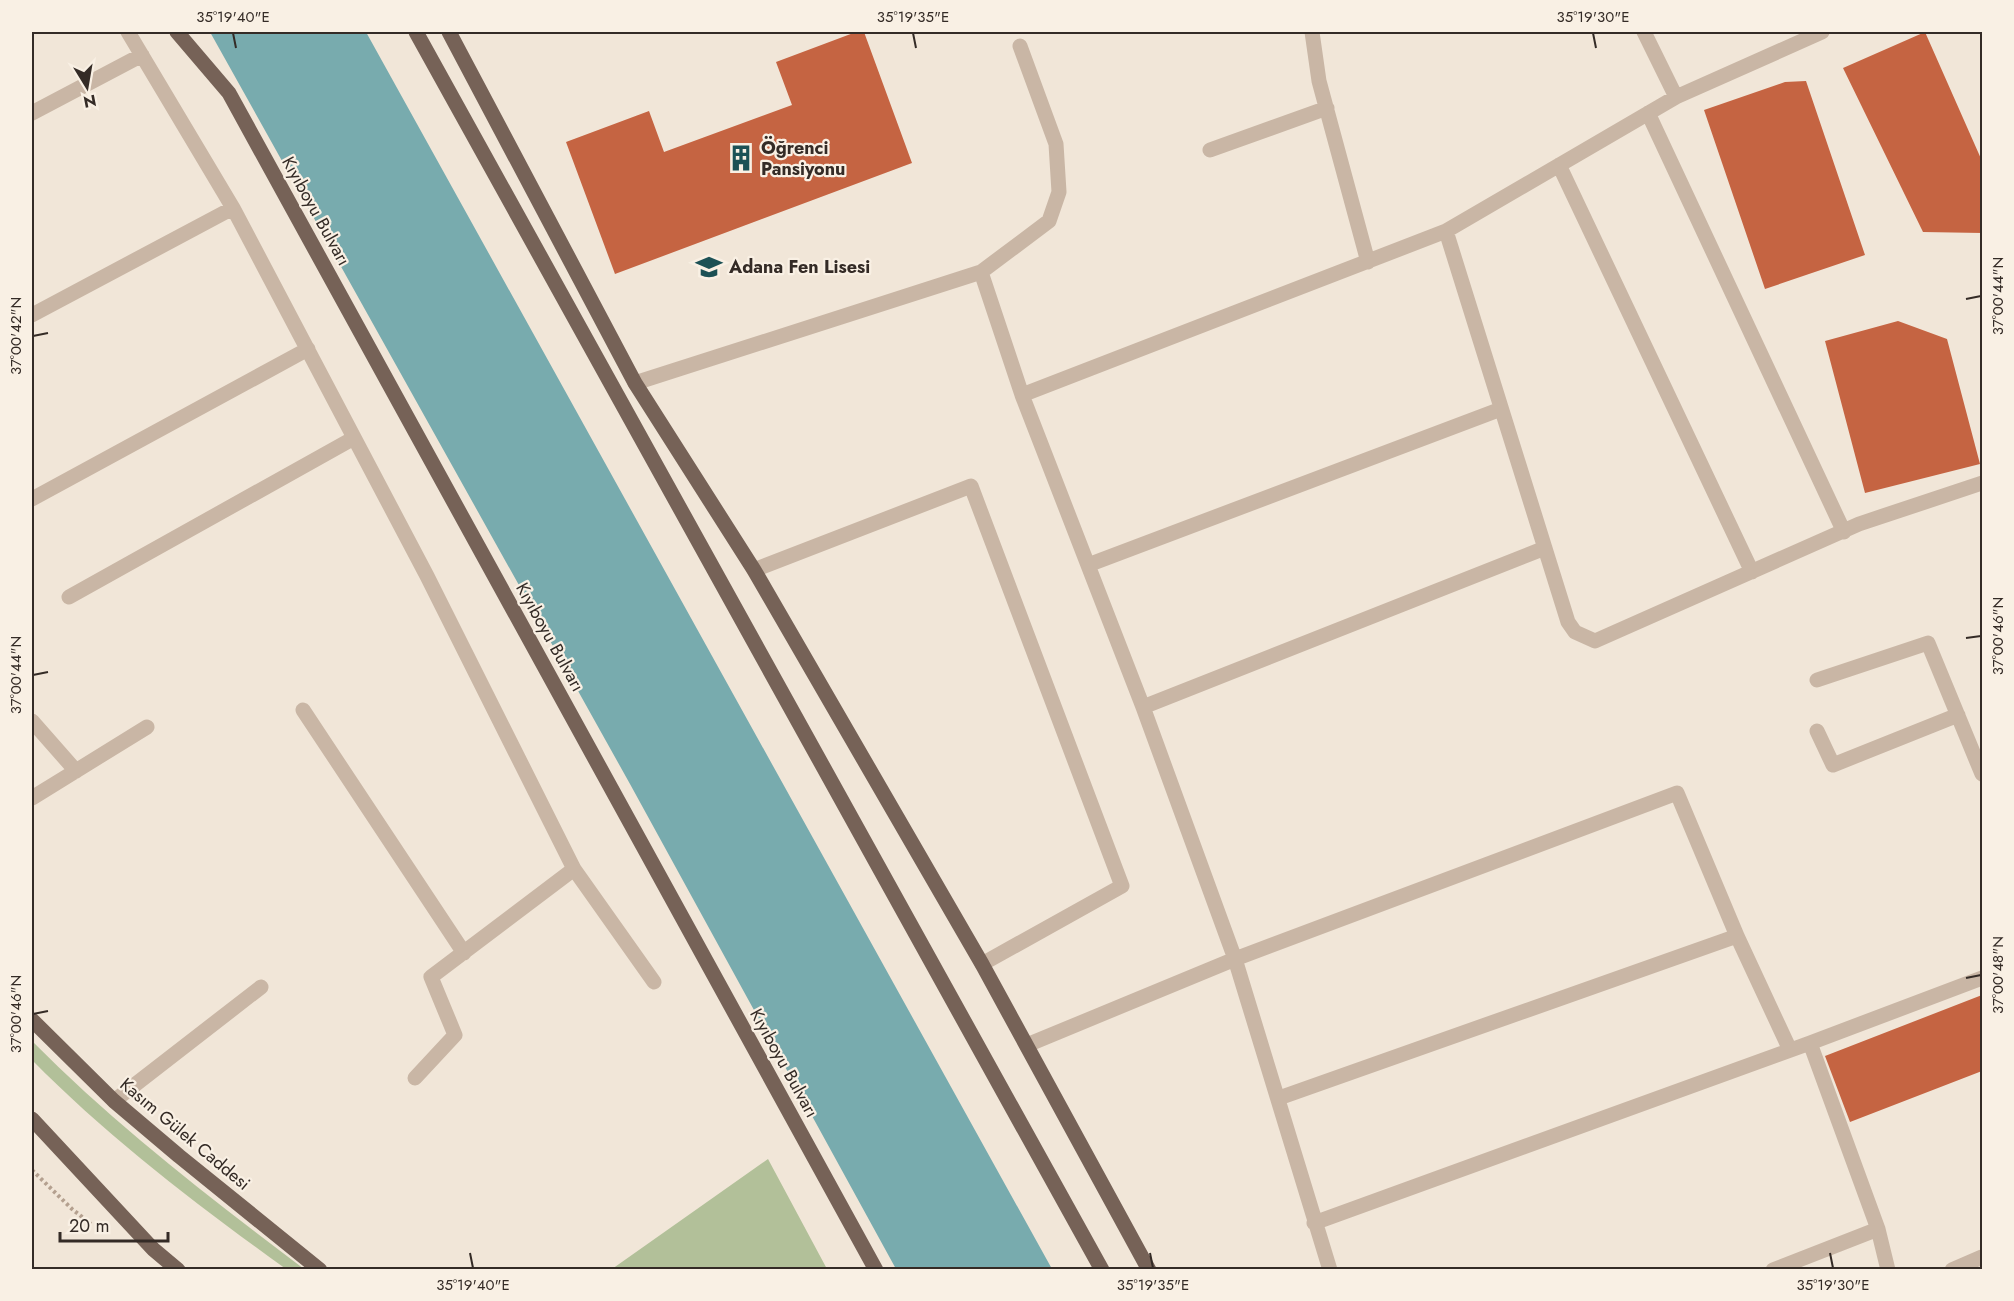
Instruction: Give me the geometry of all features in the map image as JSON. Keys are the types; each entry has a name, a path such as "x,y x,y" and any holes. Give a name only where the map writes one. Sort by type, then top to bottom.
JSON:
{"main road":[{"name":"Kıyıboyu Bulvarı","path":"177,32 229,93 876,1269"},
{"path":"416,32 1102,1269"},
{"path":"449,32 635,383 754,570 982,964 1149,1269"},
{"name":"Kasım Gülek Caddesi","path":"32,1020 114,1101 320,1269"},
{"path":"32,1119 153,1249 178,1269"}],"street":[{"path":"128,32 233,208 427,576 574,869 654,982"},
{"path":"1312,32 1319,81 1368,262"},
{"path":"1644,32 1676,97"},
{"path":"1022,395 1446,231 1676,97 1822,32"},
{"path":"635,383 981,272 1048,221 1059,192 1056,144 1020,46"},
{"path":"32,113 142,55"},
{"path":"1210,150 1327,108"},
{"path":"1648,113 1844,532"},
{"path":"1559,165 1752,572"},
{"path":"32,315 233,208"},
{"path":"1446,231 1568,622 1575,632 1595,641 1859,524 1983,483"},
{"path":"981,272 1022,395 1143,707 1235,959 1279,1098 1314,1223 1330,1269"},
{"path":"32,499 308,349"},
{"path":"1088,565 1501,409"},
{"path":"69,597 354,438"},
{"path":"754,570 971,486 1122,886 982,964"},
{"path":"1143,707 1545,548"},
{"path":"1817,680 1928,643 1983,774"},
{"path":"303,710 464,953"},
{"path":"1818,731 1833,765 1958,715"},
{"path":"32,721 76,771"},
{"path":"32,798 147,727"},
{"path":"1027,1045 1235,959 1677,793 1737,936 1790,1050"},
{"path":"415,1078 455,1035 431,977 574,869"},
{"path":"1279,1098 1737,936"},
{"path":"1314,1223 1983,978"},
{"path":"114,1101 261,987"},
{"path":"1810,1043 1878,1229 1888,1269"},
{"path":"1773,1269 1878,1229"},
{"path":"1952,1269 1983,1257"}],"green space":[{"path":"32,1041 130,1131 304,1269 286,1269 123,1144 32,1060"},
{"path":"768,1159 827,1269 612,1269"}],"water":[{"path":"210,32 366,32 1052,1269 896,1269 630,784"}],"building":[{"name":"Öğrenci Pansiyonu","path":"856,32 864,32 912,163 615,274 566,142 649,111 664,152 792,105 776,62"},
{"path":"1925,32 1982,161 1982,233 1923,232 1843,68"},
{"path":"1806,81 1865,255 1765,289 1704,110 1785,82"},
{"path":"1898,321 1947,339 1980,464 1865,493 1825,341"},
{"path":"1982,995 1982,1071 1850,1122 1825,1056"}],"place":[{"name":"Öğrenci Pansiyonu","path":"741,158"},
{"name":"Adana Fen Lisesi","path":"709,267"}]}
